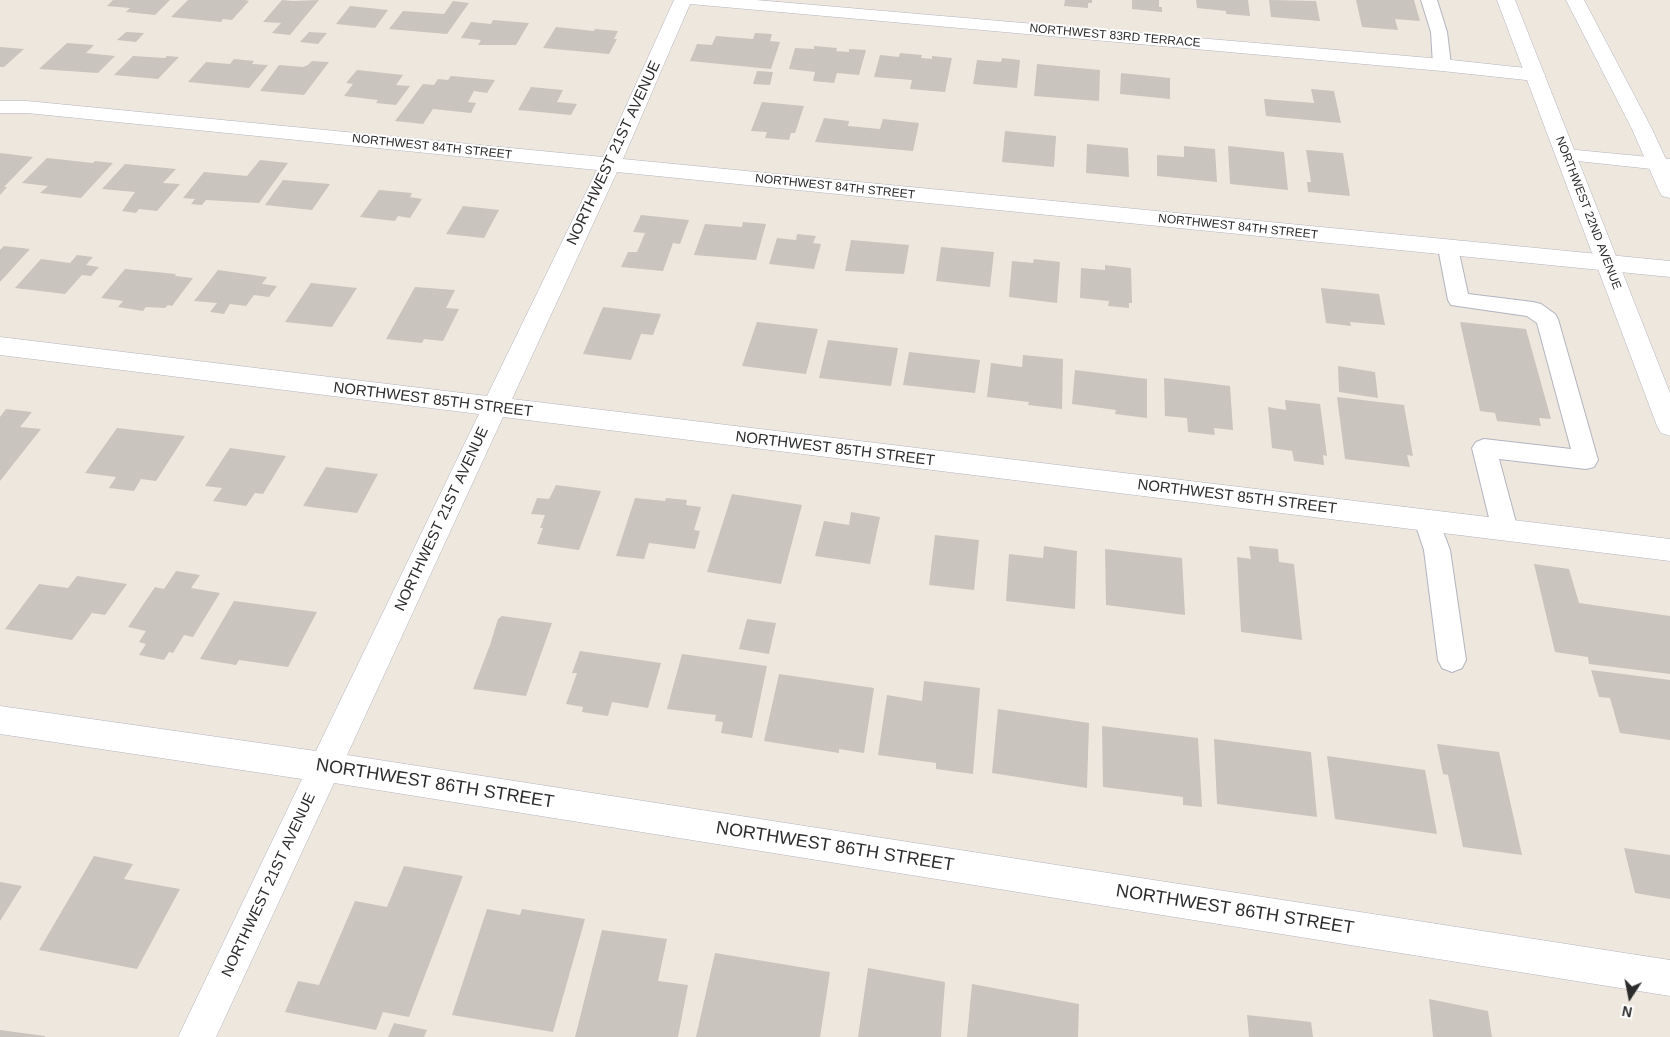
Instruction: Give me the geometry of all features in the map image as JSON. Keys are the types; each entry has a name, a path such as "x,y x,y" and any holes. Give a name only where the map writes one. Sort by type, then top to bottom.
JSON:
{"street":[{"name":"NORTHWEST 21ST AVENUE","path":"197,1037 610,164 683,0"},
{"name":"NORTHWEST 83RD TERRACE","path":"694,0 1442,65 1535,75"},
{"name":"NORTHWEST 22ND AVENUE","path":"1506,0 1670,426"},
{"path":"1575,0 1642,129 1664,164 1670,191"},
{"name":"NORTHWEST 84TH STREET","path":"0,107 27,107 1670,269"},
{"path":"1566,155 1664,164"},
{"name":"NORTHWEST 85TH STREET","path":"0,346 494,408 1670,550"},
{"name":"NORTHWEST 86TH STREET","path":"0,720 325,767 1670,978"}],"lane":[{"path":"1430,0 1439,32 1442,65"},
{"path":"1448,248 1460,300 1533,309 1547,319 1586,460 1484,448 1505,530"},
{"path":"1427,520 1437,550 1452,660"}],"building":[{"path":"113,0 170,0 155,15 126,12 130,8 107,6"},
{"path":"188,0 249,1 232,20 223,19 221,22 171,17"},
{"path":"282,0 319,0 290,35 272,33 281,23 263,22"},
{"path":"1065,0 1092,0 1092,3 1088,3 1088,8 1064,6"},
{"path":"1132,0 1159,0 1159,7 1162,7 1162,12 1132,9"},
{"path":"1196,0 1248,0 1250,16 1226,14 1226,11 1197,8"},
{"path":"1269,0 1316,1 1320,21 1271,17"},
{"path":"1356,0 1414,0 1420,21 1395,19 1398,30 1362,27"},
{"path":"453,1 469,3 447,34 389,29 403,11 444,14"},
{"path":"350,6 388,10 375,28 336,24"},
{"path":"493,20 529,23 516,45 478,45 481,40 461,38 471,22 491,24"},
{"path":"556,27 594,31 595,29 618,31 614,39 617,39 609,54 543,48"},
{"path":"126,32 144,33 136,42 117,40"},
{"path":"309,32 327,33 318,44 300,42"},
{"path":"755,33 772,34 770,41 780,42 771,69 690,61 697,44 712,45 716,36 753,39"},
{"path":"67,43 94,45 86,53 115,56 98,73 39,69"},
{"path":"814,46 837,48 836,51 849,52 849,49 866,50 859,75 837,73 834,83 813,81 815,72 789,69 795,48 814,49"},
{"path":"0,47 24,49 4,67 0,67"},
{"path":"900,53 922,55 921,58 932,59 932,56 952,58 945,92 910,89 912,80 874,77 880,55 899,57"},
{"path":"133,56 179,57 158,79 114,75"},
{"path":"1002,58 1020,60 1017,88 973,84 977,60 1001,62"},
{"path":"234,59 254,61 252,64 268,65 249,88 188,82 206,62 230,64"},
{"path":"312,61 329,62 304,95 260,91 279,65 303,67"},
{"path":"1037,64 1100,70 1099,101 1034,96"},
{"path":"357,70 403,75 396,85 410,86 396,105 376,103 378,100 344,96 353,84 346,83"},
{"path":"757,71 773,72 770,85 753,84"},
{"path":"1121,73 1170,78 1170,99 1120,94"},
{"path":"451,76 495,80 487,93 474,91 468,102 476,103 471,113 433,109 423,124 395,121 423,84 434,85 438,79 448,80"},
{"path":"531,87 563,90 557,102 577,104 571,115 518,110"},
{"path":"1311,89 1334,91 1341,123 1266,116 1264,99 1314,103"},
{"path":"762,102 804,106 795,133 791,133 789,140 765,138 767,132 751,131"},
{"path":"824,118 849,121 848,126 880,129 883,119 919,123 913,151 815,142"},
{"path":"1005,131 1056,136 1054,167 1002,162"},
{"path":"1087,144 1128,148 1129,177 1086,173"},
{"path":"1184,146 1215,149 1217,182 1157,176 1157,155 1184,157"},
{"path":"1228,146 1284,152 1288,190 1230,184"},
{"path":"1306,150 1343,153 1350,196 1308,192 1307,182 1311,182"},
{"path":"0,153 33,157 4,187 7,187 0,195"},
{"path":"47,158 93,163 95,161 113,163 81,198 40,193 48,186 22,183"},
{"path":"260,160 288,163 259,203 206,200 202,205 191,204 195,199 183,198 204,172 247,176"},
{"path":"125,164 176,169 163,183 180,184 157,211 139,209 136,213 122,211 135,192 102,189"},
{"path":"283,180 330,184 312,210 265,205"},
{"path":"379,190 412,193 410,197 422,199 410,218 398,216 395,221 360,217"},
{"path":"463,206 499,210 484,238 446,234"},
{"path":"641,215 689,220 680,244 673,243 663,271 621,267 628,252 637,252 645,233 633,232"},
{"path":"743,222 766,224 756,260 694,255 705,224 742,227"},
{"path":"797,234 816,236 813,243 821,244 814,269 769,264 777,238 796,240"},
{"path":"851,240 909,245 904,274 845,271"},
{"path":"4,246 30,249 0,282 0,250"},
{"path":"941,247 994,252 990,287 936,281"},
{"path":"77,255 93,257 86,265 99,267 91,276 82,275 65,294 15,288 41,259 70,263"},
{"path":"1034,259 1060,262 1057,303 1009,297 1012,261 1033,263"},
{"path":"1105,265 1131,268 1132,303 1129,303 1129,308 1108,306 1109,301 1080,298 1081,268 1105,270"},
{"path":"125,269 176,274 175,276 193,278 172,306 168,305 165,308 146,307 143,311 118,307 123,301 101,298"},
{"path":"218,270 267,277 262,284 277,286 269,297 254,295 246,306 230,304 224,314 210,312 217,303 194,301"},
{"path":"311,283 357,288 332,327 285,322"},
{"path":"415,287 455,290 446,308 459,309 443,341 424,339 422,343 386,339"},
{"path":"1321,288 1379,294 1385,325 1350,322 1351,326 1326,323"},
{"path":"603,307 661,314 653,335 641,334 631,360 583,354"},
{"path":"757,322 818,329 806,374 742,366"},
{"path":"1460,322 1526,329 1551,419 1539,418 1541,426 1497,421 1495,413 1480,411"},
{"path":"828,340 898,348 891,386 819,378"},
{"path":"909,352 980,360 975,393 903,385"},
{"path":"1023,355 1063,359 1062,409 1028,405 1029,402 987,397 991,363 1022,367"},
{"path":"1338,366 1375,372 1378,398 1339,392"},
{"path":"1075,370 1147,379 1147,418 1115,414 1116,410 1072,404"},
{"path":"1164,378 1230,386 1233,430 1214,428 1215,435 1188,432 1187,418 1165,416"},
{"path":"1337,397 1404,405 1413,456 1407,455 1410,467 1345,459"},
{"path":"1285,400 1320,404 1327,456 1323,455 1324,465 1294,461 1292,451 1272,448 1268,407 1286,410"},
{"path":"6,409 32,412 20,427 41,429 0,481 0,417"},
{"path":"117,428 185,436 156,481 141,479 134,491 109,488 116,477 85,473"},
{"path":"230,448 286,456 263,494 255,493 246,506 213,501 222,488 205,486"},
{"path":"326,467 378,474 357,513 303,506"},
{"path":"556,485 601,491 579,550 537,544 543,528 540,528 545,515 531,514 537,498 549,499"},
{"path":"732,494 802,505 781,584 707,572"},
{"path":"635,498 665,501 666,498 687,500 686,505 701,507 694,530 700,531 695,549 649,543 644,559 616,556"},
{"path":"851,512 880,517 870,564 815,556 824,521 849,525"},
{"path":"935,535 979,540 974,590 929,585"},
{"path":"1044,546 1077,551 1075,609 1006,601 1009,554 1043,558"},
{"path":"1249,546 1278,549 1279,562 1294,564 1302,640 1241,632 1237,557 1251,559"},
{"path":"1105,549 1182,558 1185,615 1106,605"},
{"path":"1534,564 1569,569 1579,603 1670,616 1670,674 1589,664 1588,657 1555,652"},
{"path":"176,571 200,575 191,588 220,593 193,637 184,635 173,653 169,652 164,660 139,655 146,644 139,642 146,631 128,627 155,587 164,589"},
{"path":"77,576 127,584 105,615 92,613 72,640 5,629 39,584 68,588"},
{"path":"234,601 317,612 288,667 239,660 236,665 200,659"},
{"path":"502,616 552,623 526,696 473,689 498,619"},
{"path":"747,619 776,623 769,654 739,649"},
{"path":"580,651 661,663 648,708 612,702 608,716 582,712 583,707 566,704 577,673 572,673"},
{"path":"682,654 767,666 752,738 721,733 723,722 715,721 716,715 667,709"},
{"path":"1591,670 1670,680 1670,740 1620,733 1610,698 1599,697"},
{"path":"779,674 874,688 864,753 839,749 839,753 764,741"},
{"path":"924,681 980,688 973,774 936,769 936,763 878,755 887,695 922,701"},
{"path":"998,709 1089,723 1087,788 992,773"},
{"path":"1102,726 1198,738 1202,807 1183,805 1183,797 1103,787"},
{"path":"1214,739 1311,752 1317,817 1217,804"},
{"path":"1437,744 1499,752 1522,855 1463,847 1448,775 1443,774"},
{"path":"1327,756 1425,770 1437,834 1335,819"},
{"path":"1624,848 1670,855 1670,899 1635,893"},
{"path":"94,856 133,864 124,879 180,889 137,969 39,950"},
{"path":"404,866 463,876 409,1017 383,1012 376,1030 285,1012 298,981 319,985 355,901 387,907"},
{"path":"0,882 22,886 0,921"},
{"path":"487,909 520,915 522,909 585,919 553,1032 452,1015"},
{"path":"602,930 667,939 658,981 688,985 678,1037 575,1037"},
{"path":"715,953 830,972 820,1037 696,1037"},
{"path":"868,968 945,982 941,1037 858,1037"},
{"path":"972,984 1079,1004 1078,1037 967,1037"},
{"path":"1429,999 1488,1011 1492,1037 1433,1037"},
{"path":"1247,1015 1311,1022 1313,1037 1249,1037"},
{"path":"394,1023 427,1030 424,1037 388,1037"},
{"path":"0,1030 45,1036 45,1037 0,1037"}]}
